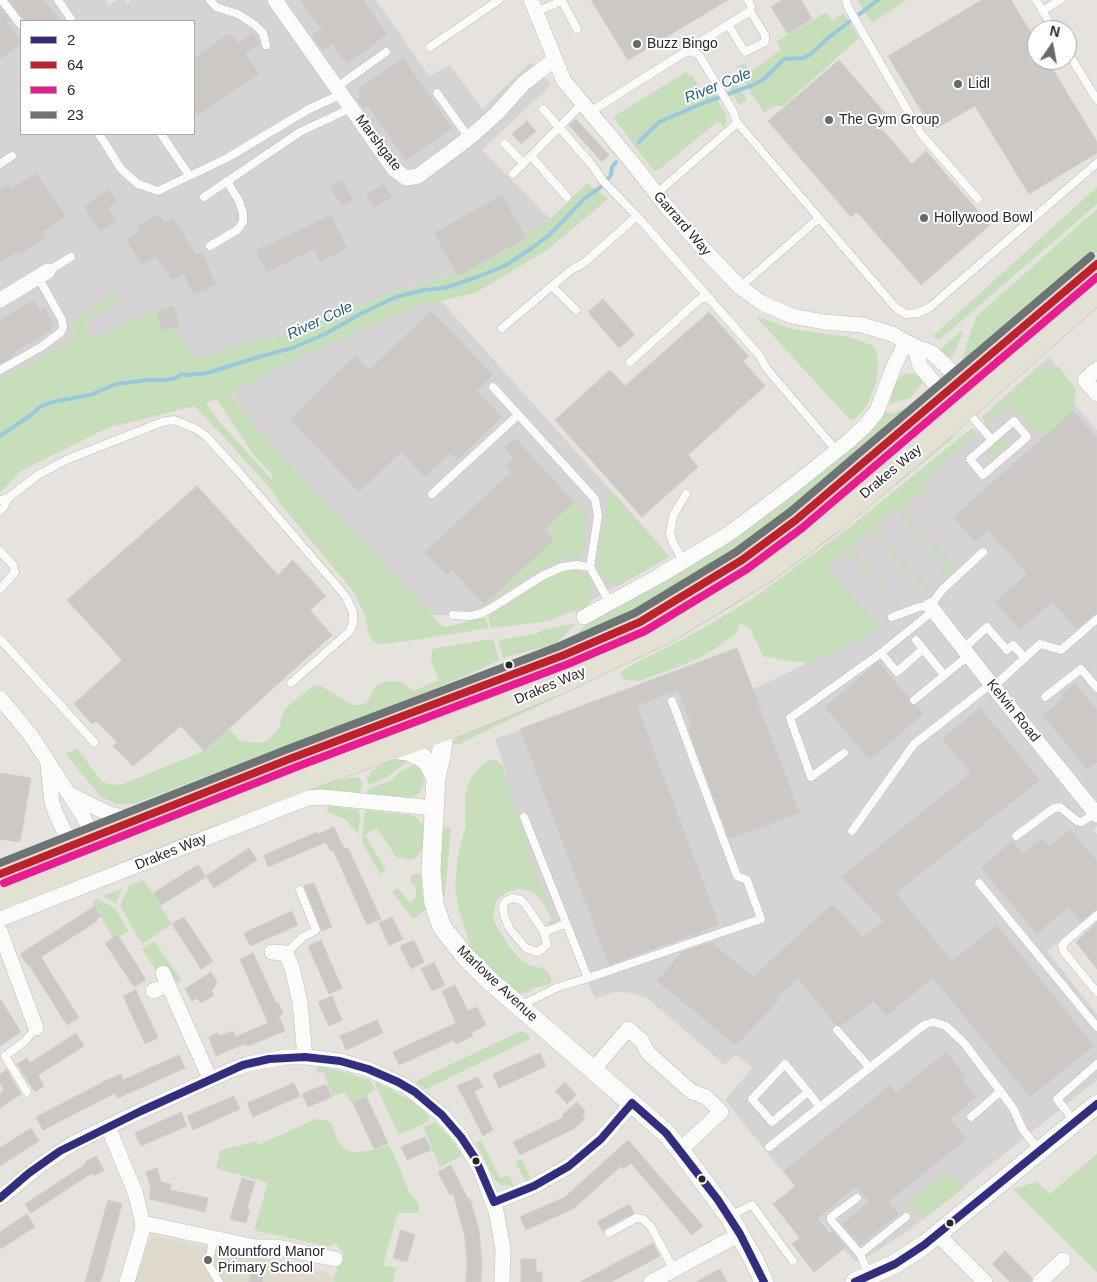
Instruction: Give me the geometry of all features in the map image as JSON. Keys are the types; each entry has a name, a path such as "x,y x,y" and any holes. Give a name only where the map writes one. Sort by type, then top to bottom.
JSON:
{"main road":[{"name":"Drakes Way","path":"0,874 92,836 564,655 648,618 710,581 772,539 817,503 1097,264"},
{"name":"Drakes Way","path":"0,898 216,813 444,730 560,682 622,654 668,630 768,569 835,519 967,407 1097,291"},
{"path":"961,380 967,407"},
{"path":"944,395 967,407"},
{"path":"322,748 360,743 426,722 444,730"},
{"path":"88,863 92,836"},
{"path":"71,845 88,863"}],"street":[{"name":"Marshgate","path":"275,0 394,169 406,178 418,176 470,138 496,114 524,83 554,60"},
{"name":"Garrard Way","path":"533,6 564,81 656,194 709,255 740,287 762,303 792,316 816,321 868,326 892,334 932,353 961,380"},
{"path":"1,297 43,274"},
{"path":"584,617 684,562 730,533 838,451 866,425 877,411 894,366 910,344 920,366 944,395"},
{"path":"1097,369 1085,380 1097,394"},
{"name":"Kelvin Road","path":"932,608 992,686 1096,814"},
{"path":"0,698 32,737 87,823 92,836"},
{"name":"Marlowe Avenue","path":"444,730 441,757 436,777 431,883 434,904 439,920 447,935 464,956 656,1123 680,1150 729,1216 764,1282"},
{"path":"391,749 408,751 420,756 427,762 436,777"},
{"path":"48,762 52,802 71,845"},
{"path":"68,793 109,814 136,819"},
{"name":"Drakes Way","path":"0,919 308,798 322,797 434,808"},
{"path":"0,931 36,1028"},
{"path":"279,952 294,974 300,1002 305,1057"},
{"path":"153,991 165,979 210,1079"},
{"path":"593,1070 628,1029 642,1041 648,1053 692,1092 706,1097 721,1112 680,1150"},
{"path":"0,1198 51,1157 108,1127 210,1079 248,1064 278,1058 305,1057 340,1061 368,1069 398,1082 423,1098 450,1123 469,1148 494,1202 503,1249 502,1282"},
{"path":"494,1202 534,1186 569,1166 601,1139 632,1103"},
{"path":"862,1279 909,1255 1097,1104"},
{"path":"108,1127 140,1204 143,1223 127,1282"},
{"path":"143,1223 260,1248 277,1247 335,1259"},
{"path":"651,1282 740,1234"},
{"path":"937,1234 985,1282"},
{"path":"1040,1282 1063,1260"}],"lane":[{"path":"2,0 20,24"},
{"path":"58,0 71,19"},
{"path":"210,0 216,7 238,14 255,25 263,33 266,45"},
{"path":"430,47 499,0"},
{"path":"729,26 745,52 765,42 765,35 750,11 751,6 748,0"},
{"path":"1036,0 1048,20"},
{"path":"1042,11 1060,0"},
{"path":"533,6 562,1 578,29"},
{"path":"847,3 921,134 978,199"},
{"path":"513,174 559,128 586,108 682,54 693,51 697,44 729,26 750,11"},
{"path":"693,51 699,55 730,106 736,121 896,308 902,312 912,314 929,308 1097,163"},
{"path":"100,135 121,169 138,184 158,190 228,158 339,91 386,52"},
{"path":"1077,67 1097,100"},
{"path":"437,93 470,138"},
{"path":"204,197 300,132 351,108"},
{"path":"543,109 593,166 602,180 637,216 759,355 767,369 838,451"},
{"path":"656,194 736,125 736,121"},
{"path":"162,135 189,175"},
{"path":"505,144 523,163"},
{"path":"0,164 12,156"},
{"path":"531,156 567,197"},
{"path":"210,246 237,230 243,222 243,213 239,201 227,181"},
{"path":"502,328 571,270 584,263 637,216"},
{"path":"740,287 819,218"},
{"path":"0,370 41,347 61,332 63,327 62,320 43,274 71,257"},
{"path":"552,286 576,310"},
{"path":"630,362 701,298 709,298"},
{"path":"493,387 595,499 598,516 590,567 610,603"},
{"path":"967,407 992,440"},
{"path":"432,494 518,414"},
{"path":"0,511 4,507 4,499 38,475 66,460 162,422 174,420 183,422 196,429 205,435 238,471 312,560 336,585 346,597 353,612 353,623 350,631 291,683"},
{"path":"1014,422 1028,437 983,475 970,459 992,440 1014,422"},
{"path":"684,562 673,543 670,533 673,516 686,494"},
{"path":"0,551 13,565 15,572 0,589"},
{"path":"844,753 811,777 790,718 881,653 932,608 942,589 982,552"},
{"path":"453,615 470,616 479,614 542,576 562,567 577,565 590,567"},
{"path":"892,617 919,607 932,608"},
{"path":"852,831 914,744 992,686 1040,644 1061,650 1097,619"},
{"path":"914,700 944,675 987,627 1007,650 1013,644 1025,658"},
{"path":"0,639 94,742"},
{"path":"916,640 944,675"},
{"path":"881,653 897,672 923,649"},
{"path":"1046,697 1081,669 1097,688"},
{"path":"520,1006 556,988 761,920 747,880 737,876 672,700"},
{"path":"1016,836 1054,808 1060,807 1077,821 1082,822 1096,814"},
{"path":"524,817 588,978"},
{"path":"979,884 1097,1027"},
{"path":"279,952 316,930 300,890"},
{"path":"512,898 520,900 525,904 544,932 547,944 542,949 537,952 526,948 509,928 503,906 506,901 512,898"},
{"path":"1097,915 1062,946 1064,952 1097,992"},
{"path":"544,932 565,924"},
{"path":"769,1147 924,1024 929,1022 946,1026 954,1033 1001,1091 1013,1108 1023,1130 1040,1151"},
{"path":"27,1092 5,1056 24,1042 36,1028"},
{"path":"837,1030 869,1068"},
{"path":"808,1092 772,1122 752,1099 785,1064 808,1092 820,1107"},
{"path":"1075,1122 1057,1099 1097,1064"},
{"path":"971,1117 1001,1091"},
{"path":"858,1198 830,1219 860,1254 862,1279"},
{"path":"729,1216 752,1205 793,1261"},
{"path":"609,1233 636,1218 643,1219 651,1226 674,1270"},
{"path":"860,1254 906,1218"},
{"path":"214,1238 208,1264 219,1282"}],"shaded area":[{"path":"0,0 106,0 109,5 117,0 125,0 127,3 132,0 376,0 429,76 450,65 482,109 531,62 551,85 482,150 550,219 460,274 394,291 316,323 305,331 254,340 197,359 162,307 91,341 85,321 121,302 116,293 72,321 76,337 0,380"},
{"path":"441,301 669,557 573,611 560,616 432,615 280,454 229,394 314,351 415,307"},
{"path":"1049,357 1076,389 1074,404 1097,430 1097,826 1093,830 1097,834 1097,911 1047,951 1097,1014 1097,1080 908,1231 869,1256 855,1262 725,1100 752,1068 736,1054 725,1065 647,998 631,993 615,992 595,998 561,919 554,919 527,853 529,847 527,834 512,801 507,786 506,772 495,739 737,648 753,689 881,629 825,568 896,508 900,512 928,487 923,481 986,425 982,417"},
{"name":"Mountford Manor Primary School","path":"156,1236 325,1271 335,1282 135,1282 148,1242 152,1237"}],"green space":[{"path":"857,0 907,0 872,23"},
{"path":"827,12 832,21 844,13 859,38 783,106 774,106 764,113 736,68 744,63 750,72 781,50 776,42"},
{"path":"686,72 689,76 692,75 704,94 712,89 726,115 726,123 724,127 718,121 660,169 654,171 613,117"},
{"path":"736,82 747,100 739,105 728,86"},
{"path":"587,183 608,199 547,250 475,293 415,307 314,351 229,394 280,454 439,624 446,627 485,617 489,628 415,640 382,644 374,642 369,634 364,613 353,591 278,501 273,491 195,406 107,428 20,471 0,493 0,380 76,337 72,321 116,293 121,302 85,321 91,340 162,307 197,359 254,340 305,331 315,323 394,291 460,274 550,219","holes":["217,399 252,453 272,474 273,481 219,421 206,403"]},
{"path":"1097,187 1097,204 939,340 933,336"},
{"path":"1097,209 1097,253 970,359 962,359 977,316"},
{"path":"759,317 791,329 848,337 872,345 876,350 878,360 877,380 867,406 854,420 850,420 758,319"},
{"path":"961,331 963,333 953,356 951,358 948,357 940,350"},
{"path":"1039,366 1047,374 1051,368 1059,367 1076,389 1074,404 1077,408 1042,439 1009,405 986,425 982,417"},
{"path":"906,373 915,374 923,381 911,398 889,404 896,381"},
{"path":"916,403 779,524 655,603 570,641 586,624 686,569 739,535 884,411 891,414"},
{"path":"972,428 978,432 923,481 928,487 902,510 956,568 944,577 942,574 947,564 896,508 873,527 932,592 930,593 871,530 850,548 902,606 900,608 847,551 826,567 881,629 806,665 805,662 763,656 750,628 740,623 736,634 707,654 639,681 625,680 622,677 620,673 623,670 704,628 755,597 850,527"},
{"path":"948,433 953,438 823,544 736,604 617,668 459,744 452,743 460,735 652,644"},
{"path":"1000,438 1007,440 1007,446 995,456 989,455 987,451"},
{"path":"609,488 669,557 619,586 602,574 597,562"},
{"path":"574,502 584,512 587,523 581,552 578,556 572,558 546,528"},
{"path":"554,540 570,558 556,561 486,602"},
{"path":"562,570 580,571 588,577 592,586 592,595 591,601 585,608 576,613 574,609 550,621 491,628 488,616 531,587"},
{"path":"577,623 555,644 503,658 498,640 536,634 542,630"},
{"path":"493,639 499,660 463,677 338,727 133,804 117,804 101,797 66,754 77,748 103,782 112,785 123,784 204,751 229,729 239,740 263,743 280,726 286,708 313,686 319,685 353,705 367,702 376,686 386,681 401,682 414,691 439,680 431,661 432,650"},
{"path":"399,757 410,759 386,778 368,785 367,777 371,775 370,772"},
{"path":"488,760 496,760 503,765 512,801 527,834 528,853 554,919 561,919 559,923 553,926 546,923 552,920 545,906 538,896 530,891 518,889 509,891 496,902 493,915 495,924 510,948 521,960 531,966 543,968 549,973 552,980 550,984 519,994 472,952 459,910 455,889 458,855 466,825 465,797 468,785 473,774"},
{"path":"417,763 423,769 424,774 423,786 418,794 411,797 366,795 369,789 392,780 400,772"},
{"path":"358,777 363,783 360,794 303,792 130,859 316,784"},
{"path":"329,806 358,810 360,816 358,834 345,819 327,812"},
{"path":"365,810 410,815 417,818 424,826 424,846 422,851 417,857 410,860 396,857 377,828 365,835 386,870 380,874 362,842"},
{"path":"443,827 451,828 445,895 441,896 438,873"},
{"path":"416,873 420,874 422,878 422,895 426,910 413,919 392,892 398,888 410,903 416,897 416,888 410,880 411,876"},
{"path":"144,880 172,924 142,944 120,906 129,886"},
{"path":"122,889 116,903 102,896"},
{"path":"97,899 115,908 128,931 119,937 113,938 92,901"},
{"path":"154,941 181,979 180,981 174,984 157,971 142,949"},
{"path":"521,1031 529,1035 530,1039 426,1089 416,1083 418,1080"},
{"path":"316,1066 370,1080 375,1090 353,1103 350,1102 345,1092 333,1096 323,1072 317,1073"},
{"path":"376,1082 412,1101 429,1116 428,1122 399,1135 375,1084"},
{"path":"316,1119 331,1122 337,1139 343,1148 352,1153 373,1150 388,1145 394,1154 409,1192 419,1204 419,1211 416,1213 398,1213 397,1215 383,1265 396,1268 393,1282 335,1282 332,1278 337,1273 337,1264 344,1255 336,1243 329,1247 254,1230 268,1183 216,1168 220,1151 256,1141 258,1145"},
{"path":"435,1122 462,1155 440,1167 423,1127"},
{"path":"481,1140 500,1178 509,1175 514,1186 501,1185 495,1180 476,1143"},
{"path":"1097,1154 1097,1272 1013,1189 1037,1182 1050,1194"},
{"path":"522,1159 530,1177 526,1181 515,1162"},
{"path":"948,1172 964,1188 924,1219 912,1205 905,1210 902,1207"}],"building":[{"path":"9,0 44,0 60,20 24,20"},
{"path":"300,0 363,0 387,34 347,64 332,44 323,51 312,36 321,29"},
{"name":"Buzz Bingo","path":"591,0 728,0 628,60"},
{"path":"782,0 801,0 812,19 788,34 771,7"},
{"path":"982,0 1011,0 1027,26 1027,70 1053,70 1097,142 1097,153 1029,194 975,106 933,130 888,56"},
{"path":"0,7 11,21 6,21 20,41 20,45 0,59"},
{"path":"230,33 237,43 253,33 260,43 245,53 259,74 198,115 195,110 195,57"},
{"path":"403,58 452,128 406,160 368,106 364,109 357,100 361,97 357,90"},
{"path":"839,60 890,119 880,127 912,164 926,151 990,225 921,285 857,212 851,217 768,121"},
{"path":"576,119 609,155 602,162 569,125"},
{"path":"527,121 536,131 521,144 512,134"},
{"path":"36,173 66,216 41,233 45,238 21,254 18,251 0,263 0,190 8,184 12,189"},
{"path":"342,180 353,200 342,206 330,187"},
{"path":"384,184 392,197 374,208 366,194"},
{"path":"109,189 117,201 108,208 117,220 100,231 84,206"},
{"path":"502,195 526,238 458,276 434,233"},
{"path":"159,214 165,223 173,218 196,255 202,252 216,285 193,294 184,273 172,281 156,256 142,265 126,240 140,231 138,227"},
{"path":"331,215 347,248 320,262 314,249 267,272 256,251"},
{"path":"603,299 635,335 619,348 588,312"},
{"path":"34,300 40,311 44,308 54,324 50,326 52,330 15,352 16,354 0,364 0,320"},
{"path":"173,306 180,326 163,331 156,312"},
{"path":"431,311 493,375 477,391 502,417 457,460 450,453 425,477 401,452 359,492 290,419 355,356 369,370"},
{"path":"709,312 749,357 743,361 765,386 688,455 698,467 642,517 555,420 610,370 625,386"},
{"path":"1073,411 1097,438 1097,613 1077,629 1052,602 1020,630 995,602 1027,574 988,530 975,542 953,517"},
{"path":"515,438 574,502 544,530 554,540 484,604 452,570 447,575 425,552 511,472 506,466 514,459 504,448"},
{"path":"197,486 278,575 293,560 326,596 310,610 332,635 204,751 181,726 133,766 113,746 117,742 96,721 92,724 74,704 122,660 67,600"},
{"path":"737,648 800,813 729,839 688,729 692,727 678,690 637,706 719,925 699,932 701,934 695,935 698,933 609,965 520,729"},
{"path":"878,662 909,698 910,704 916,705 923,714 870,760 825,707"},
{"path":"1075,683 1097,710 1097,762 1087,770 1043,715 1064,698 1061,694"},
{"path":"980,708 1040,780 896,893 952,961 997,925 1094,1046 1030,1097 933,978 886,1016 874,1001 841,1026 836,1025 798,978 776,998 779,1000 736,1045 657,981 682,952 711,942 753,977 832,904 863,937 884,921 841,877 971,773 942,739"},
{"path":"0,773 31,778 20,842 0,839"},
{"path":"334,827 344,849 348,848 381,919 367,925 333,850 330,851 326,842 268,867 264,855 317,832 318,834"},
{"path":"1070,829 1097,861 1097,909 1080,922 1068,907 1037,934 981,868 1012,841 1023,854 1042,838 1050,847"},
{"path":"249,848 257,860 214,888 206,876"},
{"path":"198,865 206,877 161,905 153,893"},
{"path":"314,883 332,927 322,931 304,886"},
{"path":"95,906 101,916 97,921 41,957 79,1018 67,1025 20,954"},
{"path":"292,911 298,925 250,946 244,933"},
{"path":"184,917 213,961 201,969 172,924"},
{"path":"392,917 403,939 389,946 379,923"},
{"path":"1097,922 1097,969 1076,942"},
{"path":"118,935 146,980 134,987 105,943"},
{"path":"321,940 342,988 329,994 308,946"},
{"path":"414,940 424,962 411,969 400,946"},
{"path":"253,953 283,1014 279,1016 285,1031 248,1046 244,1044 216,1056 209,1037 218,1033 220,1036 233,1031 235,1037 268,1023 240,959"},
{"path":"434,962 445,985 432,991 421,969"},
{"path":"211,972 217,982 211,990 214,995 201,1003 197,998 192,1001 185,989"},
{"path":"455,985 468,1011 477,1007 486,1025 471,1033 473,1036 456,1044 454,1040 399,1065 393,1052 456,1023 442,991"},
{"path":"136,990 158,1038 145,1044 123,996"},
{"path":"332,996 342,1020 329,1026 318,1002"},
{"path":"0,999 21,1032 0,1046"},
{"path":"377,1020 383,1033 346,1050 340,1036"},
{"path":"76,1033 84,1046 38,1075 44,1086 35,1092 17,1064 27,1058 30,1063"},
{"path":"946,1052 965,1075 961,1078 976,1097 950,1119 966,1139 888,1202 898,1214 860,1245 842,1224 869,1202 856,1186 818,1218 830,1233 833,1231 846,1247 814,1272 792,1244 800,1238 773,1204 796,1186 784,1171 890,1085 896,1093"},
{"path":"540,1053 546,1066 499,1088 493,1074"},
{"path":"179,1055 185,1068 118,1098 115,1093 43,1130 36,1117 107,1080 121,1074 123,1080"},
{"path":"7,1070 21,1094 0,1108 0,1093 4,1090 0,1083 0,1074"},
{"path":"478,1077 483,1087 474,1091 493,1130 483,1136 457,1086"},
{"path":"565,1082 576,1095 567,1104 555,1091"},
{"path":"294,1083 300,1096 253,1117 247,1103"},
{"path":"326,1084 332,1097 308,1107 302,1094"},
{"path":"234,1096 240,1109 193,1130 187,1116"},
{"path":"366,1096 388,1143 374,1149 353,1103"},
{"path":"577,1102 585,1111 582,1115 585,1119 573,1129 520,1155 513,1142 564,1117 562,1115"},
{"path":"181,1112 187,1126 141,1146 135,1133"},
{"path":"31,1128 39,1141 0,1166 0,1148"},
{"path":"425,1137 431,1150 407,1160 401,1147"},
{"path":"628,1140 703,1226 692,1235 631,1163 624,1169 621,1166 573,1209 526,1230 520,1217 565,1197"},
{"path":"96,1156 104,1170 94,1176 92,1173 31,1213 25,1204"},
{"path":"451,1165 468,1199 470,1199 479,1230 482,1264 481,1282 466,1282 465,1237 453,1193 450,1195 438,1172"},
{"path":"157,1168 161,1182 171,1184 170,1190 208,1198 205,1212 149,1199 151,1188 146,1172"},
{"path":"242,1178 255,1182 247,1209 250,1210 246,1223 230,1219"},
{"path":"108,1200 122,1204 103,1274 100,1282 85,1282"},
{"path":"629,1204 634,1213 606,1228 603,1232 597,1222"},
{"path":"27,1214 35,1227 0,1249 0,1232"},
{"path":"401,1230 415,1235 407,1262 393,1258"},
{"path":"653,1243 660,1256 611,1282 580,1282"},
{"path":"1005,1251 1032,1278 1031,1282 1010,1282 992,1264"},
{"path":"521,1259 536,1259 536,1272 542,1272 542,1282 521,1282"},
{"path":"253,1269 264,1272 262,1282 249,1282"},
{"path":"720,1269 727,1282 696,1282"}],"waterway":[{"name":"River Cole","path":"639,142 659,122 753,85 764,79 784,59 803,58 811,54 828,38 878,0"},
{"name":"River Cole","path":"0,436 40,407 52,402 90,395 116,384 147,380 166,380 176,378 181,374 207,373 292,348 325,334 362,313 396,297 424,290 445,288 506,265 549,235 584,199 601,187 611,175 612,167 616,162"}],"transit line":[{"name":"23","path":"0,863 288,749 560,646 635,613 736,552 790,512 1091,256"},
{"name":"64","path":"0,874 292,758 564,655 640,622 742,560 796,520 1097,264"},
{"name":"6","path":"4,883 296,767 568,664 645,631 747,569 802,528 1097,277"},
{"name":"2","path":"0,1198 29,1173 60,1151 141,1111 243,1065 269,1059 305,1057 340,1061 368,1069 398,1082 415,1092 442,1115 461,1137 475,1158 494,1202"},
{"name":"2","path":"632,1103 666,1133 718,1200 740,1234 764,1282"},
{"name":"2","path":"494,1202 534,1186 569,1166 601,1139 632,1103"},
{"name":"2","path":"855,1282 895,1264 924,1245 1097,1104"}],"place":[{"name":"Buzz Bingo","path":"637,44"},
{"name":"Lidl","path":"958,84"},
{"name":"The Gym Group","path":"829,120"},
{"name":"Hollywood Bowl","path":"924,218"},
{"name":"Mountford Manor Primary School","path":"208,1260"}]}
